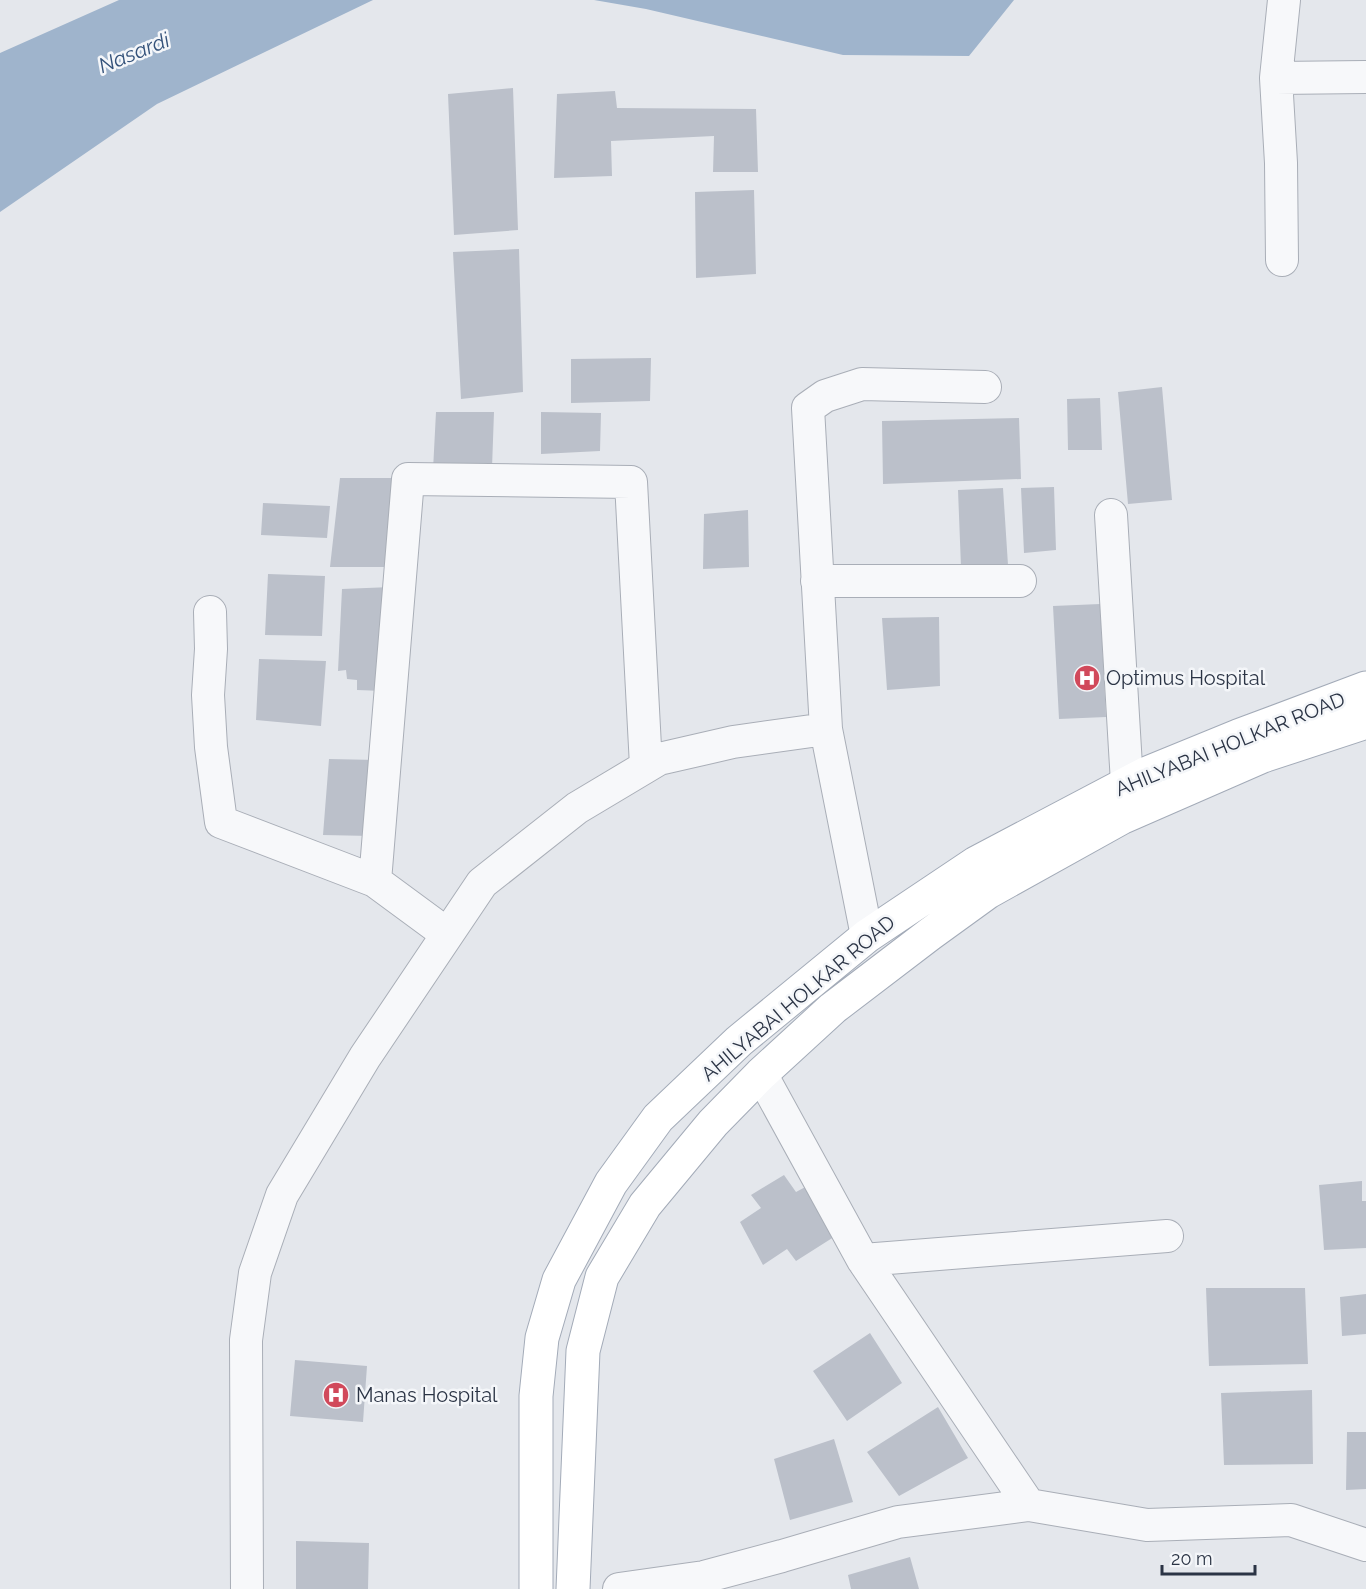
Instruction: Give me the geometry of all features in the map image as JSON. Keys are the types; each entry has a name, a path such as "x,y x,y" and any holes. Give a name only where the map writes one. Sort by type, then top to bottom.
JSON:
{"main road":[{"name":"AHILYABAI HOLKAR ROAD","path":"536,1589 536,1396 542,1338 559,1280 611,1183 658,1118 740,1041 867,936 976,863 1145,774 1366,688"},
{"name":"AHILYABAI HOLKAR ROAD","path":"573,1589 583,1351 602,1277 645,1205 713,1123 761,1074 833,1008 988,892 1121,818 1263,756 1366,722"}],"street":[{"path":"1282,260 1281,163 1276,78 1284,0"},
{"path":"1276,78 1366,77"},
{"path":"867,936 826,729 807,408 825,396 861,384 985,387"},
{"path":"375,881 408,479 631,482 646,766"},
{"path":"1111,515 1127,783"},
{"path":"817,581 1020,580"},
{"path":"210,612 209,716 221,822 375,881 447,934"},
{"path":"247,1589 246,1340 255,1273 282,1195 365,1057 447,934 482,883 577,808 658,759 733,742 826,729"},
{"path":"761,1074 863,1260 1029,1505"},
{"path":"863,1260 1167,1236"},
{"path":"619,1589 704,1577 898,1522 1029,1505 1147,1526 1290,1520 1366,1545"}],"water":[{"name":"Nasardi","path":"119,0 373,0 157,104 0,212 0,53"},
{"path":"594,0 1014,0 969,56 843,55 646,9"}],"building":[{"path":"513,88 518,230 454,235 448,94"},
{"path":"615,91 617,108 756,109 758,172 713,172 714,136 611,141 612,176 554,178 557,94"},
{"path":"754,190 756,274 696,278 695,192"},
{"path":"519,249 523,392 461,399 453,252"},
{"path":"651,358 650,401 571,403 571,359"},
{"path":"1162,387 1172,500 1128,504 1118,392"},
{"path":"1100,398 1102,450 1068,450 1067,399"},
{"path":"436,412 494,412 492,468 433,470"},
{"path":"541,412 601,413 600,451 541,454"},
{"path":"1019,418 1021,479 883,484 882,421"},
{"path":"340,478 394,478 387,567 330,567"},
{"path":"1054,487 1056,550 1024,553 1021,488"},
{"path":"1003,488 1008,565 961,567 958,490"},
{"path":"263,503 330,506 327,538 261,535"},
{"path":"748,510 749,567 703,569 704,514"},
{"path":"268,574 325,576 322,636 265,635"},
{"path":"391,587 383,691 357,690 357,680 347,679 346,670 338,671 342,589"},
{"path":"1100,604 1106,717 1059,719 1053,606"},
{"path":"939,617 940,686 887,690 882,618"},
{"path":"259,659 326,661 321,726 256,720"},
{"path":"329,759 377,760 371,836 323,835"},
{"path":"784,1175 796,1192 809,1185 837,1235 796,1261 787,1249 763,1265 740,1222 761,1208 751,1195"},
{"path":"1362,1181 1362,1201 1366,1201 1366,1248 1324,1250 1319,1185"},
{"path":"1206,1288 1305,1288 1308,1364 1209,1366"},
{"path":"1366,1294 1366,1334 1342,1336 1340,1297"},
{"path":"870,1333 902,1383 847,1421 813,1371"},
{"path":"295,1360 367,1366 363,1422 290,1416"},
{"path":"1312,1390 1313,1464 1224,1465 1221,1393"},
{"path":"938,1407 968,1458 899,1496 867,1452"},
{"path":"1347,1432 1366,1432 1366,1489 1346,1490"},
{"path":"834,1439 853,1502 790,1520 774,1459"},
{"path":"296,1541 369,1543 368,1589 296,1589"},
{"path":"910,1557 919,1589 851,1589 848,1575"}],"place":[{"name":"Optimus Hospital","path":"1087,678"},
{"name":"Manas Hospital","path":"336,1395"}]}
